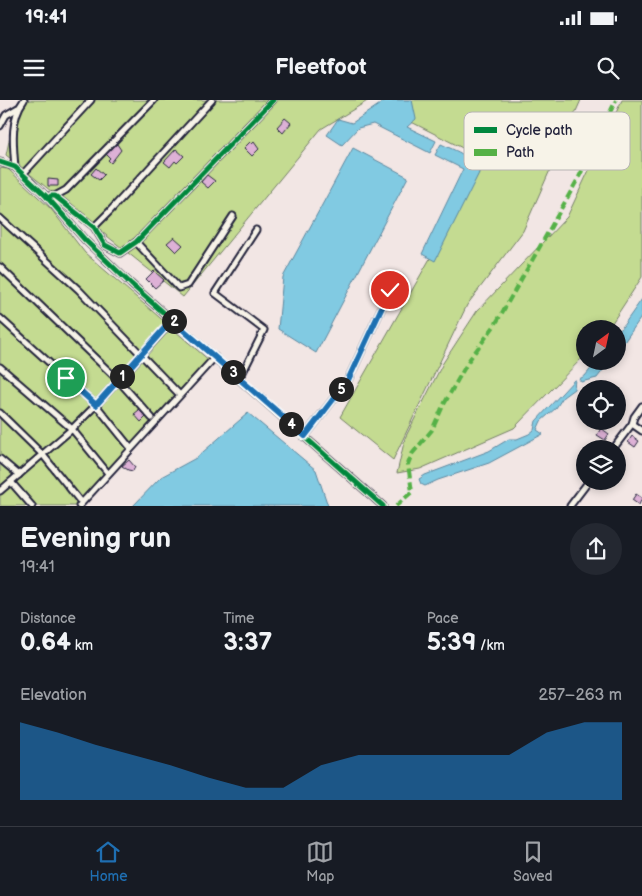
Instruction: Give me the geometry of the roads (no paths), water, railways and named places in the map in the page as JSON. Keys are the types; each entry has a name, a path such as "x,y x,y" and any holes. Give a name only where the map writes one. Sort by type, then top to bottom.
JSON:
{"street":[{"path":"0,126 6,115 18,108 24,100"},
{"path":"22,174 91,100"},
{"path":"46,196 55,196 66,190 154,100"},
{"path":"94,227 212,100"},
{"path":"55,196 94,227 105,245 120,253 136,242 273,100"},
{"path":"15,167 12,135 18,108"},
{"path":"0,162 15,167 46,196 92,246 131,284 240,378 383,506"},
{"path":"136,242 179,288 188,285 233,216"},
{"path":"0,218 79,290 178,393"},
{"path":"240,378 264,330 214,293 256,230"},
{"path":"0,267 118,380 152,418"},
{"path":"305,436 348,380 390,290"},
{"path":"0,318 96,405 129,446"},
{"path":"0,492 72,429 96,405 172,320"},
{"path":"0,413 43,455 79,503 215,357"},
{"path":"0,367 72,429 107,472"},
{"path":"620,440 642,406"},
{"path":"632,424 642,432"},
{"path":"0,459 19,475"},
{"path":"11,482 32,506"},
{"path":"570,506 582,490"}],"water":[{"path":"386,100 412,100 416,119 407,127 436,141 430,153 373,124 358,128 342,145 327,135 338,119 352,123"},
{"path":"441,144 464,156 464,170 478,170 479,173 435,261 422,254 463,169 435,155"},
{"path":"353,148 408,177 316,353 278,329 283,277"},
{"path":"642,299 642,316 626,339 626,322"},
{"path":"590,370 603,370 597,378 589,380 579,379 585,376"},
{"path":"575,379 574,389 563,397 556,408 541,421 537,430 543,434 489,463 425,486 421,484 419,479 425,475 489,451 509,439 517,439 529,434 534,430 536,421"},
{"path":"248,413 316,470 328,506 133,506 161,477 196,458"}]}
